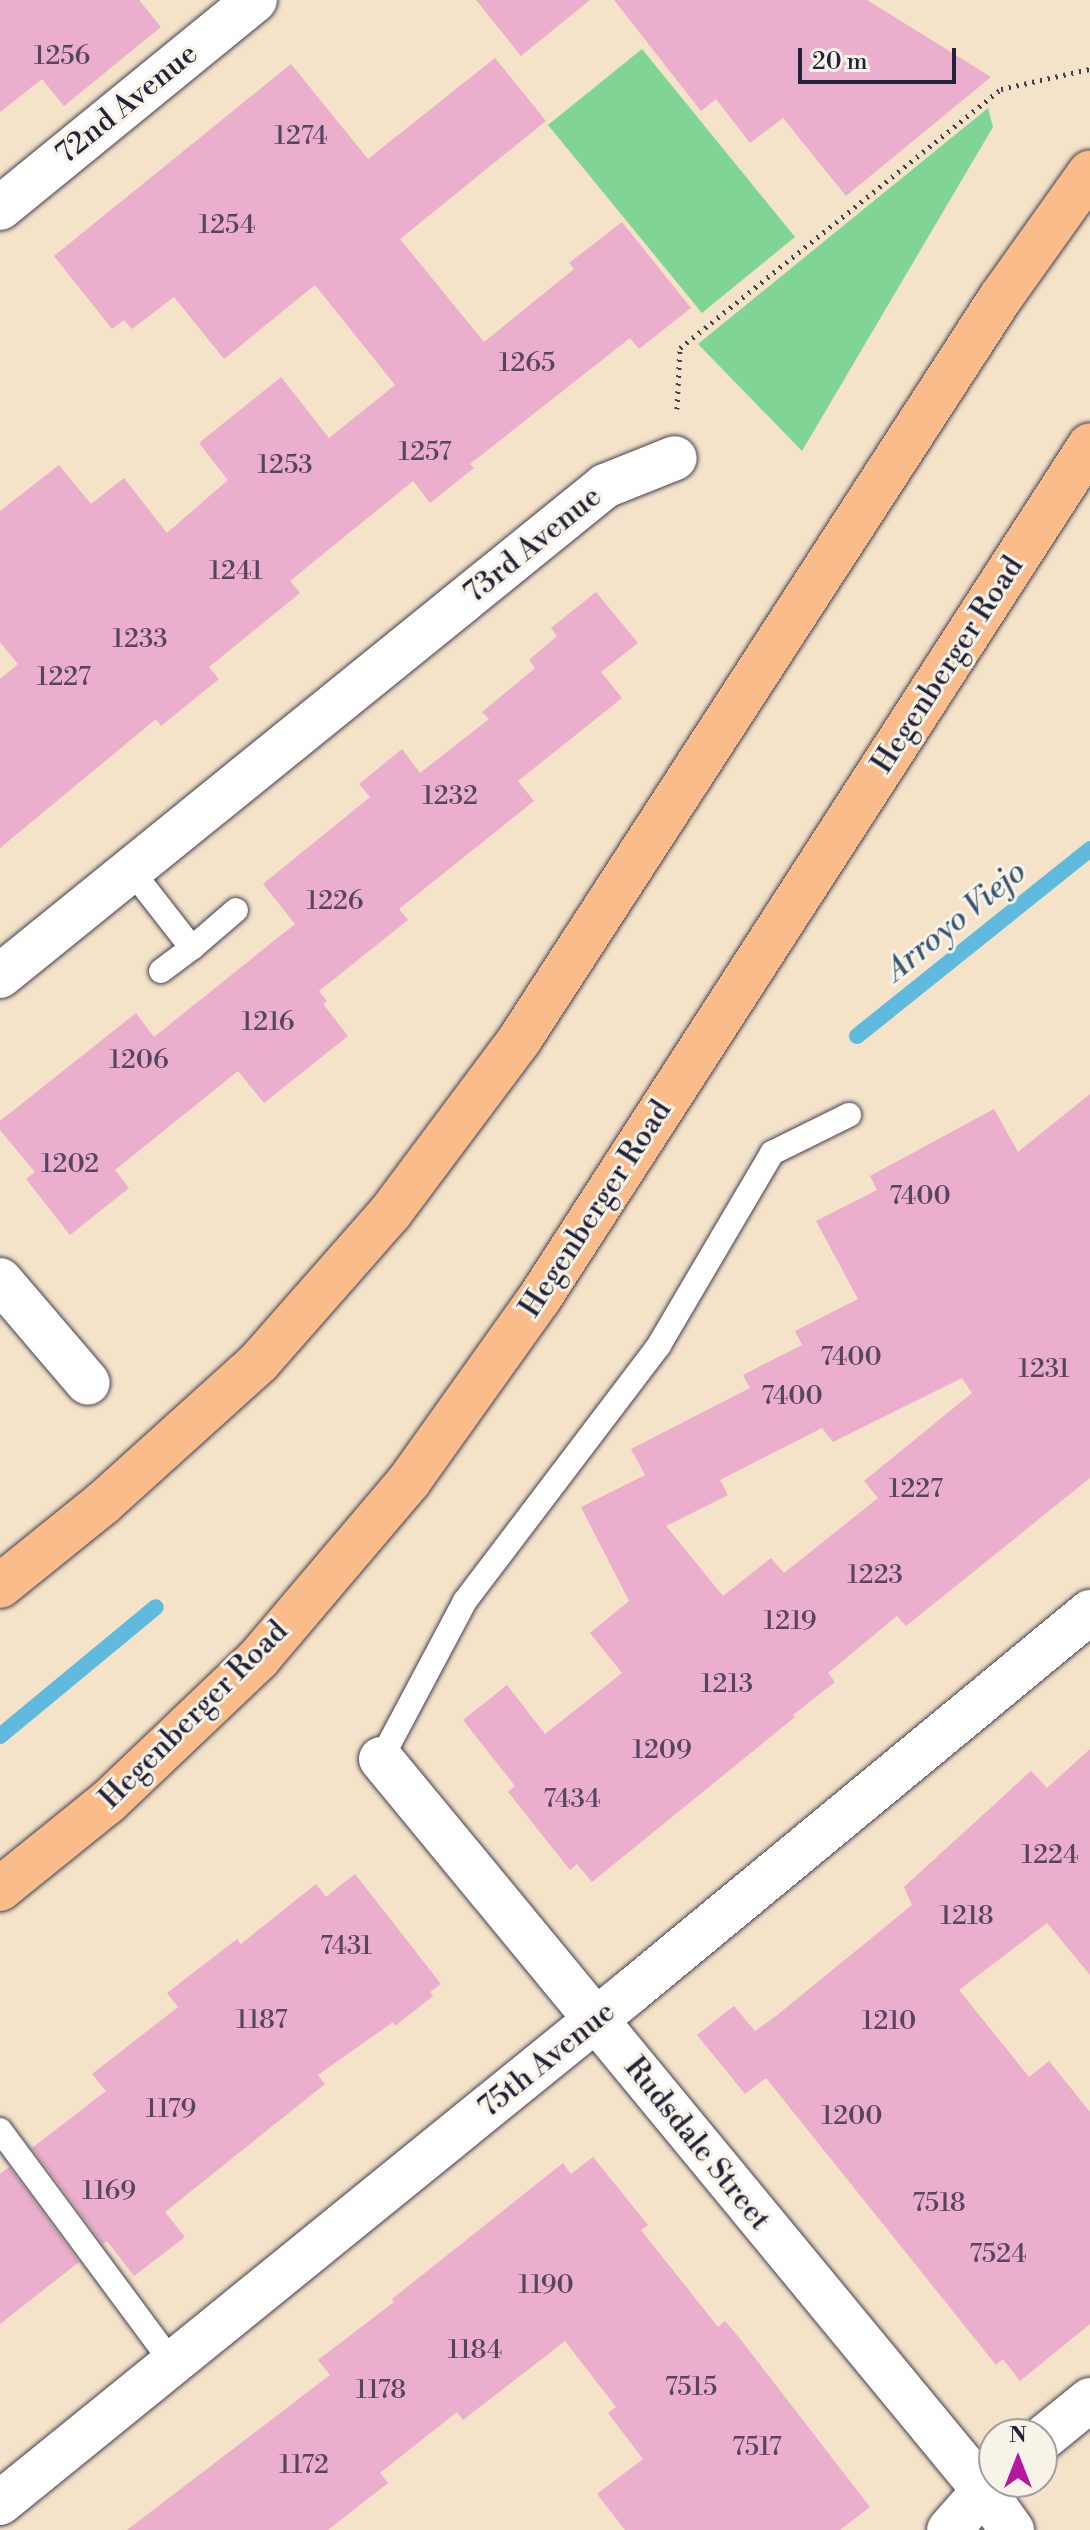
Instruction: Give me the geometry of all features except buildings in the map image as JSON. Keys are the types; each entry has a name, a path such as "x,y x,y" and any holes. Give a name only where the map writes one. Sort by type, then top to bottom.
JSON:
{"main road":[{"path":"0,1586 103,1503 259,1362 390,1213 520,1039 1001,297 1090,172"},
{"name":"Hegenberger Road","path":"0,1889 108,1802 259,1658 409,1481 539,1299 1090,445"}],"street":[{"name":"72nd Avenue","path":"0,208 255,0"},
{"name":"73rd Avenue","path":"0,976 605,486 675,458"},
{"path":"0,1280 88,1383"},
{"name":"75th Avenue","path":"0,2503 174,2365 1090,1612"},
{"name":"Rudsdale Street","path":"381,1759 595,2020 978,2472"},
{"path":"1058,2426 1090,2400"},
{"path":"949,2530 978,2496"},
{"name":"Rudsdale Street","path":"995,2498 1012,2530"}],"lane":[{"path":"131,870 192,948"},
{"path":"161,971 236,910"},
{"path":"381,1759 465,1601 659,1345 772,1153 849,1115"},
{"path":"0,2130 174,2365"}],"path":[{"path":"675,458 680,348 1001,89 1090,69"}],"green space":[{"path":"642,49 795,237 702,313 548,125"},
{"path":"988,108 993,127 802,451 698,344"}],"waterway":[{"name":"Arroyo Viejo","path":"857,1036 1090,849"},
{"name":"Arroyo Viejo","path":"0,1736 156,1607"}]}
